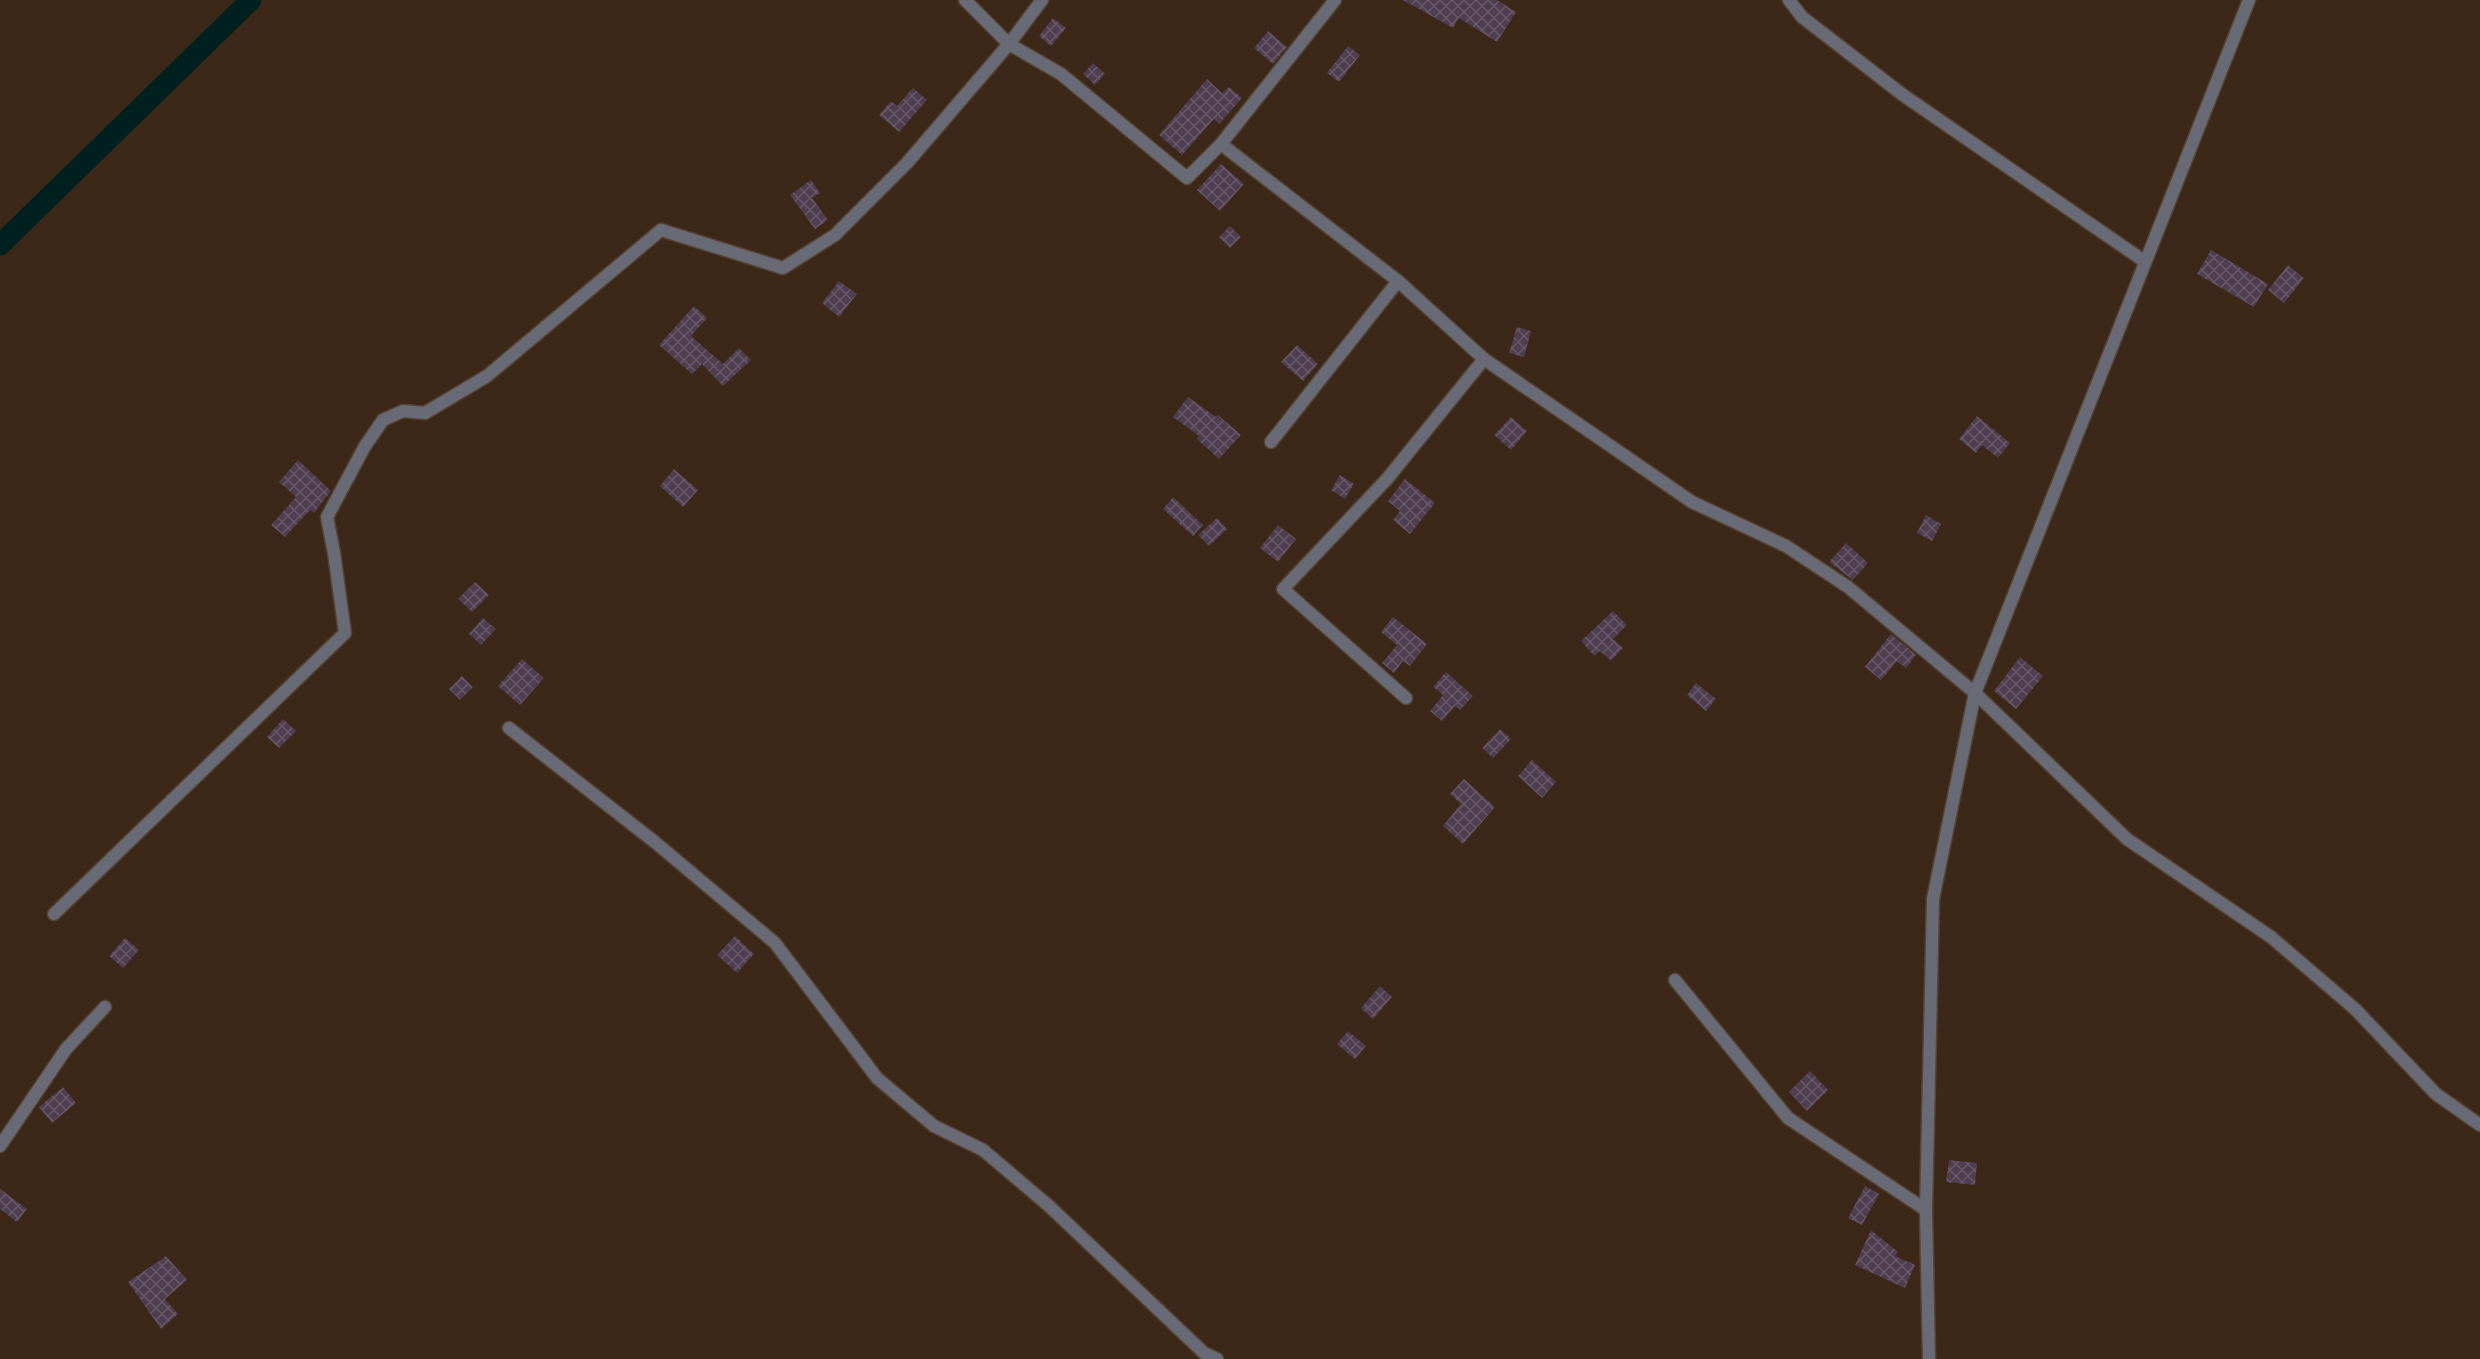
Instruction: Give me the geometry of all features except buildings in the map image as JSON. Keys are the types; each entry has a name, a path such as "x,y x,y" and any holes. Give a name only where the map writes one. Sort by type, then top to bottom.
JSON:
{"street":[{"path":"964,0 1009,44 1061,74 1187,178 1221,144 1335,0"},
{"path":"54,914 345,633 327,517 365,446 383,420 403,411 425,413 487,376 661,230 783,268 835,235 907,163 1009,44 1042,0"},
{"path":"1789,0 1803,17 1903,95 2144,261"},
{"path":"1929,1359 1926,1210 1933,899 1975,693 2249,0"},
{"path":"1221,144 1398,280 1484,359 1692,502 1786,546 1848,587 1975,693 2127,839 2271,937 2355,1009 2436,1094 2480,1125"},
{"path":"1271,442 1398,280"},
{"path":"1406,698 1283,588 1387,479 1484,359"},
{"path":"509,728 656,843 775,943 877,1078 934,1126 991,1157 1049,1206 1204,1353 1217,1359"},
{"path":"1675,980 1788,1119 1926,1210"},
{"path":"0,1146 66,1048 105,1007"}],"waterway":[{"path":"0,245 251,0"}]}
